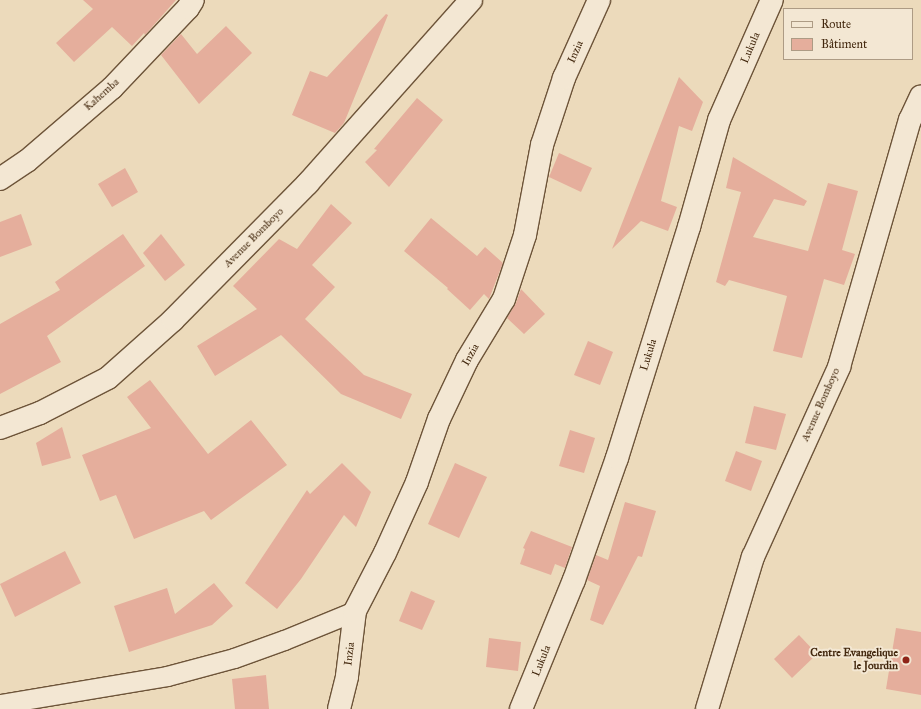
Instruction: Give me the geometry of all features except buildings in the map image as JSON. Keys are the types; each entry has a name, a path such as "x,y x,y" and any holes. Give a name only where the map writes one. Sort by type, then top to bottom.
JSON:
{"street":[{"name":"Kahemba","path":"0,179 27,161 112,88 188,8 193,0"},
{"name":"Avenue Bomboyo","path":"0,428 40,413 108,378 173,320 308,183 471,0"},
{"name":"Inzia","path":"339,709 347,676 355,611 385,553 417,482 442,412 467,360 504,299 525,235 542,145 564,78 599,0"},
{"name":"Lukula","path":"521,709 574,580 617,458 689,227 719,120 772,0"},
{"name":"Avenue Bomboyo","path":"707,709 753,556 839,367 910,120 921,96"}],"lane":[{"path":"0,704 168,676 234,658 284,640 355,611"}],"place":[{"name":"Centre Evangelique le Jourdin","path":"906,660"}]}
